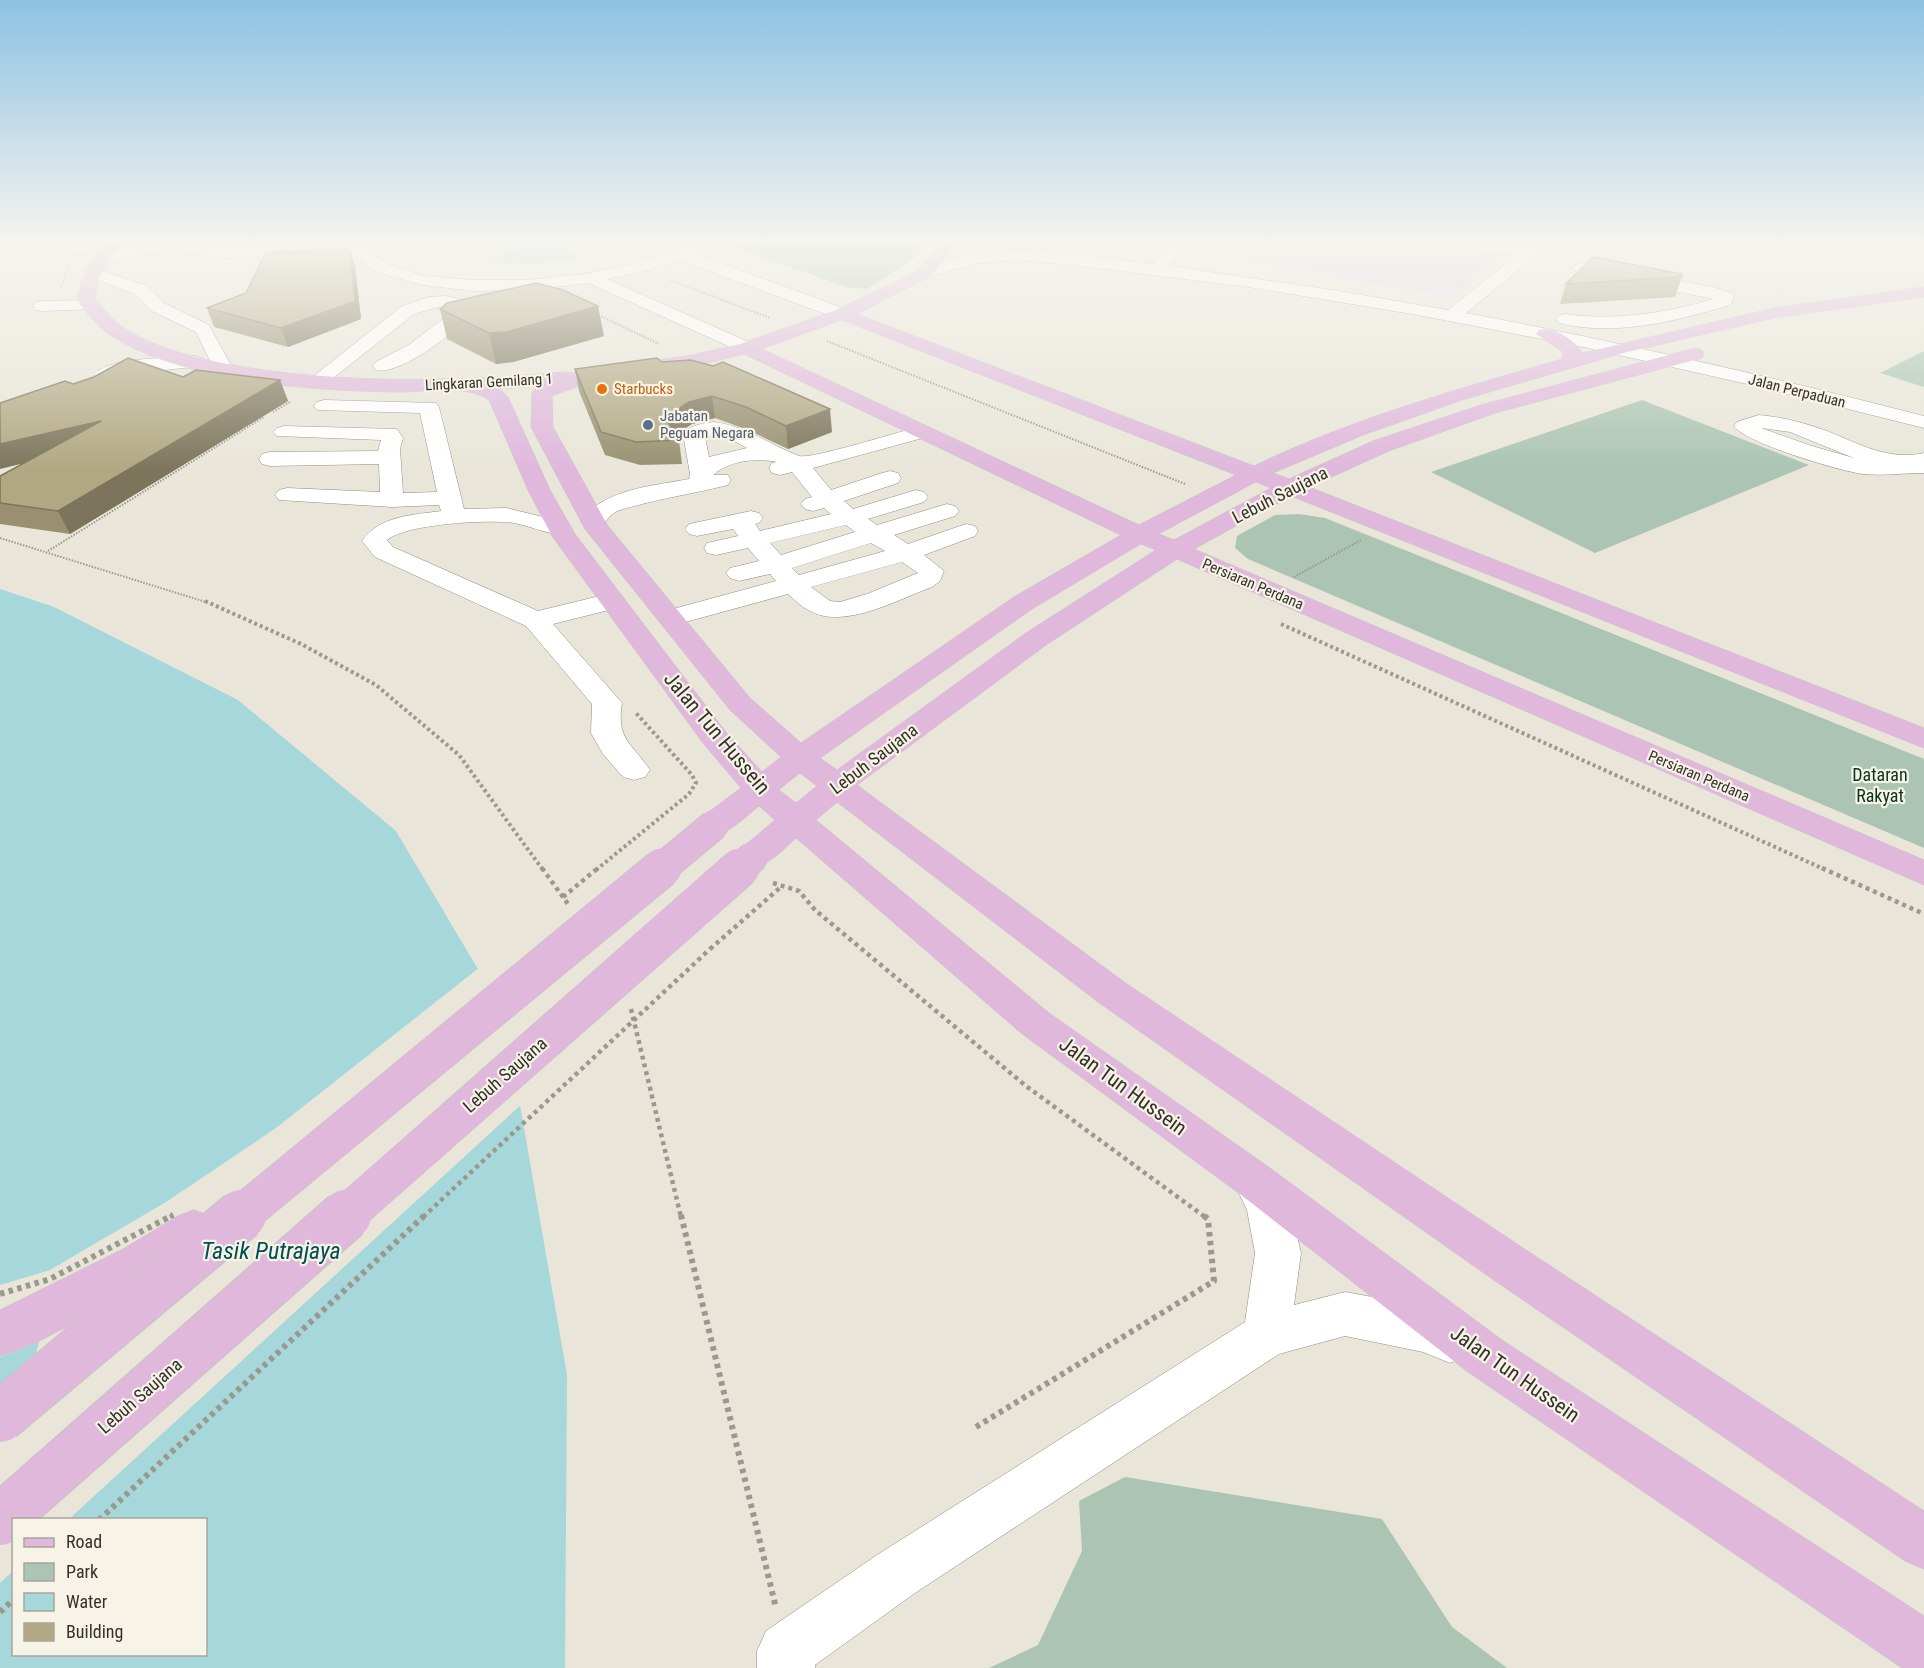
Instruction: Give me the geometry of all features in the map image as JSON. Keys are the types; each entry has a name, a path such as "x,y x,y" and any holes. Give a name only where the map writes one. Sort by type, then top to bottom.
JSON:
{"main road":[{"name":"Lingkaran Gemilang 1","path":"102,317 107,324 144,345 195,362 297,381 388,386 465,386 599,374"},
{"path":"634,369 692,360 746,348 834,317"},
{"path":"849,317 1386,525 1924,739"},
{"name":"Lebuh Saujana","path":"0,1417 714,825 800,758 1023,603 1139,534 1256,474 1356,431 1455,396 1618,349 1757,317"},
{"path":"1548,325 1573,353 1570,363"},
{"name":"Persiaran Perdana","path":"746,348 1174,550 1924,873"},
{"name":"Lebuh Saujana","path":"0,1520 770,875 796,819 836,786 1036,639 1174,550 1289,488 1359,455 1488,409 1710,350"},
{"name":"Jalan Tun Hussein","path":"599,374 542,393 542,427 593,521 740,704 800,758 1111,992 1507,1263 1924,1542"},
{"name":"Jalan Tun Hussein","path":"465,386 489,391 498,397 539,490 564,536 714,737 760,790 1035,1023 1255,1181 1485,1356 1924,1649"},
{"path":"1359,455 1354,476 1356,487 1367,507 1386,525"},
{"path":"1213,458 1296,456"},
{"path":"1084,565 1093,540 1094,513"},
{"path":"1122,583 1165,578 1203,577 1257,585"},
{"path":"0,1333 19,1327 139,1264 308,1160"}],"street":[{"path":"178,317 203,329 223,369"},
{"path":"325,375 399,317"},
{"path":"383,366 417,350 456,317"},
{"name":"Persiaran Perdana","path":"677,317 746,348"},
{"path":"1470,317 1548,325 1617,323 1652,317"},
{"name":"Jalan Perpaduan","path":"1548,325 1618,349 1924,422"},
{"path":"123,368 144,345"},
{"path":"297,381 325,375 366,361 394,345 383,358 382,374 388,386"},
{"path":"82,383 123,368 195,362"},
{"path":"324,406 429,407 452,508"},
{"path":"1924,460 1897,463 1879,459 1811,433 1764,420 1751,421 1744,426 1752,432 1846,464 1863,467 1924,466"},
{"path":"700,479 694,434 703,429 716,427 726,429 797,465 828,500 875,535 906,552 931,572 931,576 923,582 843,610 829,610 817,606 795,585 775,565 739,521"},
{"path":"284,432 389,434 392,438 390,457 392,500"},
{"path":"593,521 607,507 700,479 797,465 923,432"},
{"path":"700,479 711,464 755,453 771,453"},
{"path":"270,459 390,457"},
{"path":"697,529 828,500 891,478"},
{"path":"575,487 614,495 648,494"},
{"path":"481,514 504,507 539,490"},
{"path":"287,495 392,500 481,514 504,514 560,528"},
{"path":"716,548 851,517 916,496"},
{"path":"452,508 389,528 378,534 374,541 384,552 535,620 607,704 603,719 606,737 634,770"},
{"path":"739,573 775,565 947,511"},
{"path":"670,618 795,585 906,552 966,531"},
{"path":"535,620 612,601"},
{"path":"1255,1181 1269,1210 1278,1253 1267,1335"},
{"path":"786,1668 786,1651 896,1574 1267,1335 1345,1314 1427,1330 1485,1356"}],"path":[{"path":"766,317 1215,496"},
{"path":"48,551 291,401"},
{"path":"1257,585 1386,525"},
{"path":"101,1518 710,949 770,875 799,891 814,910 1026,1086 1208,1219 1214,1281 976,1427"},
{"path":"0,1612 12,1601"}],"green space":[{"path":"1924,351 1924,387 1880,373"},
{"path":"1642,400 1809,465 1595,553 1431,472"},
{"name":"Dataran Rakyat","path":"1299,514 1325,518 1924,759 1924,848 1248,559 1235,548 1237,536 1275,515"},
{"path":"1125,1477 1382,1519 1452,1627 1507,1668 989,1668 1038,1645 1082,1551 1079,1501"}],"water":[{"name":"Tasik Putrajaya","path":"0,589 54,607 238,700 396,831 504,1013 567,1375 565,1668 0,1668"}],"pier":[{"path":"480,967 507,1012 523,1103 70,1518 12,1518 12,1572 0,1583 0,1391 33,1365 39,1342 0,1357 0,1285 50,1270 166,1202 276,1128"}],"building":[{"path":"240,317 312,317 281,328"},
{"path":"456,317 560,317 506,332 489,333"},
{"path":"128,358 183,377 196,370 280,380 58,511 0,503 0,476 101,421 0,444 0,403 65,381 73,384 94,377"},
{"path":"657,358 662,362 691,360 713,366 723,362 830,409 786,426 746,407 712,396 689,402 681,407 678,413 666,418 679,440 636,442 601,432 575,369"}],"place":[{"name":"Starbucks","path":"602,389"},
{"name":"Jabatan Peguam Negara","path":"648,425"}]}
